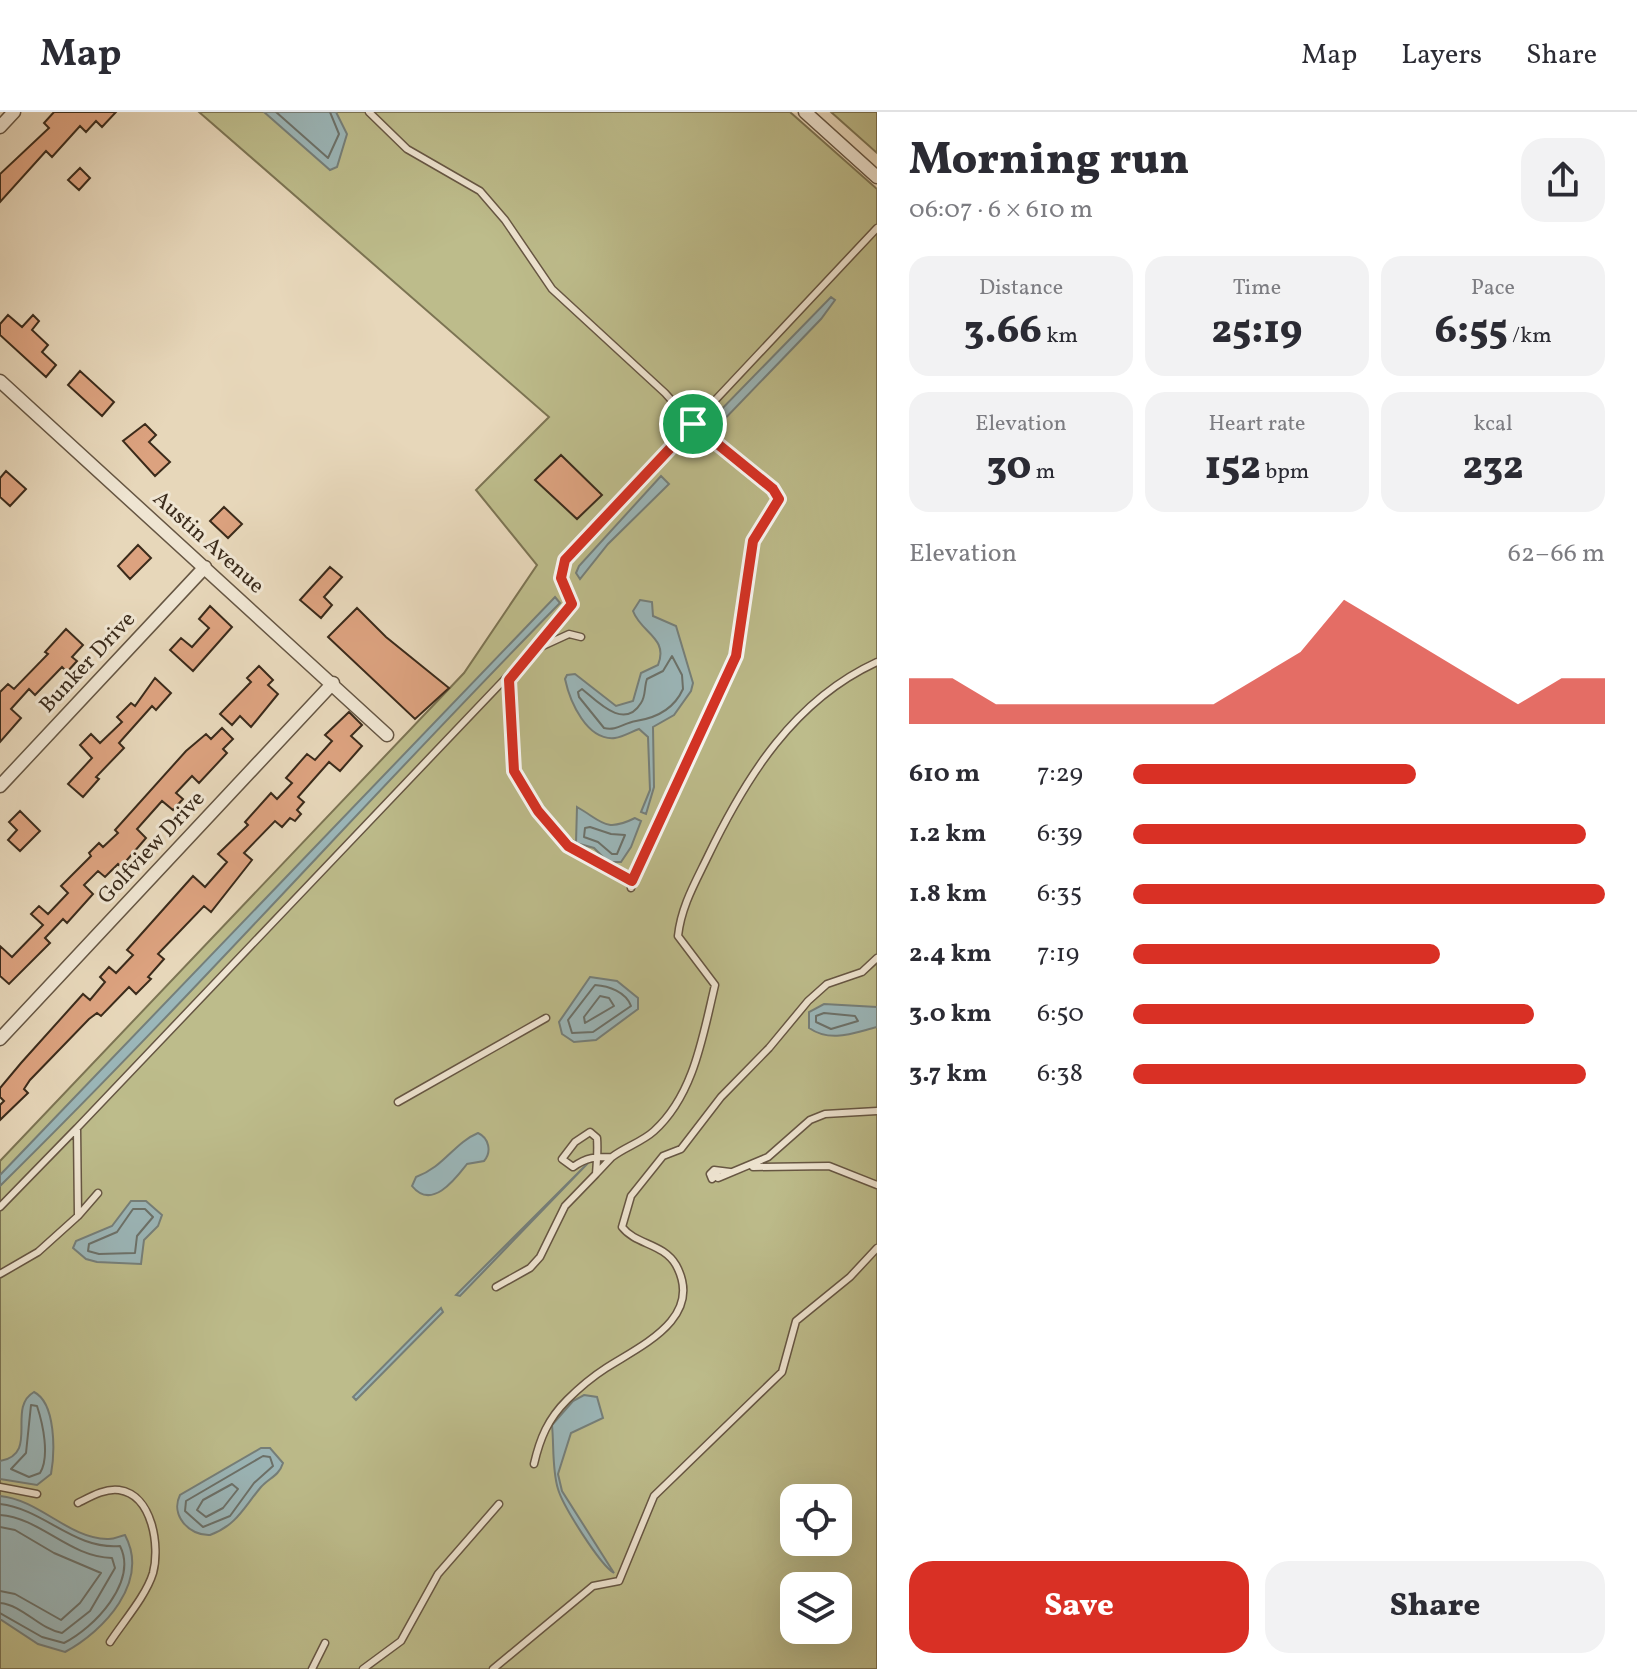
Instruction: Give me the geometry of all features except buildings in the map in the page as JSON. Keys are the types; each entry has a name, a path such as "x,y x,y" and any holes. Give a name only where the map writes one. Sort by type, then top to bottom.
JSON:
{"street":[{"path":"0,127 14,112"},
{"path":"805,112 877,177"},
{"name":"Austin Avenue","path":"0,381 387,735"},
{"name":"Bunker Drive","path":"0,786 205,567"},
{"name":"Golfview Drive","path":"0,1039 333,683"}],"lane":[{"path":"369,112 407,149 480,191 505,220 552,289 665,393 693,424 773,489 779,499 753,541 736,656 632,884 568,846 538,811 514,771 510,742 513,719 507,694 509,680 528,653 569,634 581,637"},
{"path":"0,1207 572,604 561,578 565,560 877,228"},
{"path":"496,1287 530,1268 540,1257 565,1206 612,1157 662,1124 676,1103 699,1052 715,985 678,936 680,914 736,798 803,712 844,677 877,662"},
{"path":"534,1464 545,1426 560,1407 605,1369 662,1333 680,1304 683,1291 675,1263 651,1243 627,1234 622,1227 631,1196 663,1156 681,1149 721,1097 769,1048 808,1001 827,984 862,972 877,958"},
{"path":"398,1102 546,1018"},
{"path":"749,1167 768,1157 810,1120 825,1114 877,1111"},
{"path":"77,1128 78,1216"},
{"path":"596,1174 597,1157 597,1138 590,1132 575,1142 562,1159 573,1167 587,1157 597,1157 612,1157"},
{"path":"730,1172 749,1167 829,1166 877,1185"},
{"path":"0,1274 38,1252 98,1193"},
{"path":"493,1669 593,1586 619,1581 654,1496 782,1372 796,1321 850,1277 877,1248"},
{"path":"0,1487 37,1494"},
{"path":"78,1503 117,1489 131,1494 142,1505 152,1525 156,1556 152,1577 110,1642"},
{"path":"363,1669 401,1641 438,1574 499,1504"},
{"path":"312,1669 325,1643"}],"shaded area":[{"path":"199,112 790,112 877,189 877,1669 0,1669 0,1161 464,673 537,565 476,490 549,417"},
{"path":"831,112 877,112 877,153"}],"water":[{"path":"264,112 336,112 347,134 337,167 330,170"},
{"path":"831,297 835,300 821,319 716,428 707,428 710,421"},
{"path":"661,476 669,484 608,544 580,579 576,573 579,566"},
{"path":"555,597 560,603 142,1042 0,1186 0,1175"},
{"path":"640,600 652,602 653,616 676,626 693,683 674,715 653,727 654,787 646,814 641,812 650,790 648,737 639,729 615,738 596,733 581,718 565,679 567,675 575,674 616,706 633,701 641,673 658,665 660,656 657,642 633,611"},
{"path":"577,807 610,825 635,818 641,821 631,847 621,862 608,862 594,848 576,843"},
{"path":"590,977 617,981 638,998 638,1009 596,1040 574,1042 562,1034 559,1022"},
{"path":"824,1004 877,1007 877,1027 834,1036 817,1033 809,1028 809,1012"},
{"path":"478,1133 485,1138 488,1146 484,1161 467,1164 450,1184 435,1194 420,1193 412,1186 416,1177 426,1173"},
{"path":"589,1162 460,1296 456,1295"},
{"path":"131,1201 146,1201 162,1215 158,1226 144,1240 141,1264 97,1262 86,1259 73,1248 76,1241 112,1226"},
{"path":"441,1308 443,1312 356,1400 353,1397"},
{"path":"34,1392 41,1398 50,1417 53,1441 51,1474 37,1485 0,1479 0,1461 12,1457 18,1450 22,1409 26,1399"},
{"path":"584,1395 597,1397 603,1418 571,1433 558,1474 562,1491 614,1573 583,1534 561,1497 556,1482 552,1425 573,1401"},
{"path":"261,1448 270,1448 283,1463 234,1521 210,1535 195,1532 183,1523 178,1510 180,1495"},
{"path":"0,1496 28,1504 93,1537 110,1539 125,1535 132,1570 119,1603 94,1631 65,1652 38,1644 0,1619"}],"route":[{"path":"693,424 773,489 779,499 753,541 736,656 632,881 568,846 538,811 514,771 510,742 513,719 507,694 509,680 528,653 564,617 572,604 561,578 565,560 693,424"}]}
